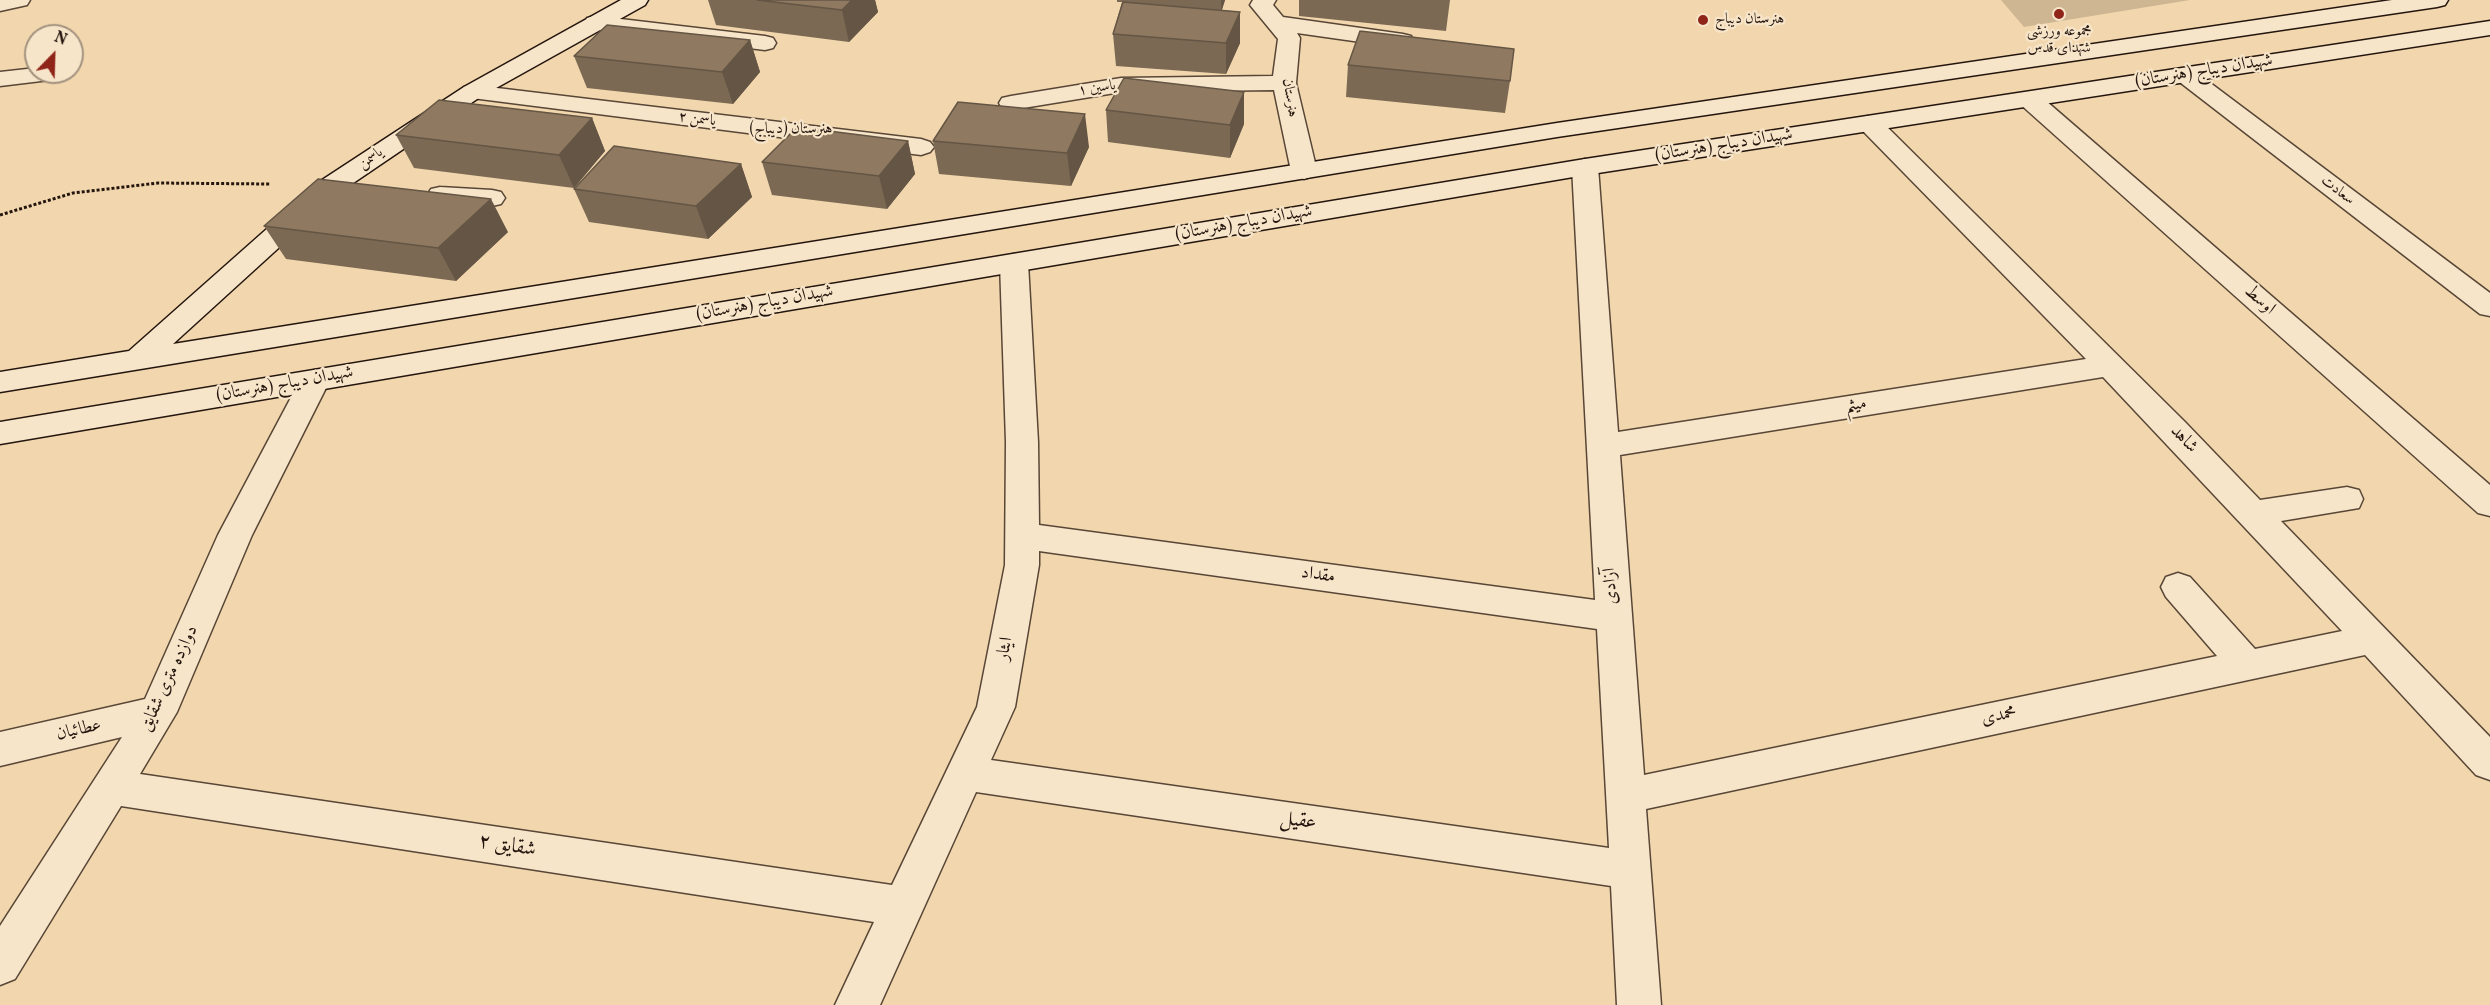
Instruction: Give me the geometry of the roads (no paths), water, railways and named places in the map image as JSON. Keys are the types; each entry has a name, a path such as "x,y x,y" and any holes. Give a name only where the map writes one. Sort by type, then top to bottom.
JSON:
{"street":[{"path":"0,4 19,0"},
{"name":"یاسمن","path":"137,360 331,186 472,92 637,0"},
{"name":"هنرستان","path":"1265,0 1261,5 1289,38 1284,83 1304,171"},
{"name":"شهیدان دیباج (هنرستان)","path":"0,382 1557,130 2437,0"},
{"path":"595,23 765,43"},
{"path":"1277,23 1423,44"},
{"name":"شهیدان دیباج (هنرستان)","path":"0,433 1585,167 2490,28"},
{"name":"سعادت","path":"2185,75 2490,307"},
{"path":"0,79 24,76"},
{"name":"یاسین ۱","path":"1011,103 1121,85 1284,83"},
{"name":"یاسمن ۲","path":"472,92 921,147"},
{"name":"اوسط","path":"2029,99 2490,504"},
{"name":"شاهد","path":"1869,123 2253,513 2490,762"},
{"path":"1557,130 1585,167"},
{"name":"آزادی","path":"1585,167 1639,1005"},
{"path":"331,186 365,189"},
{"path":"411,192 492,198"},
{"name":"ایثار","path":"857,1005 996,706 1022,566 1022,442 1014,262"},
{"name":"میثم","path":"1603,446 2109,366"},
{"name":"دوازده متری شقایق","path":"0,964 158,712 235,535 315,380"},
{"path":"2253,513 2347,500"},
{"name":"مقداد","path":"1022,536 1614,617"},
{"path":"2178,588 2247,665"},
{"name":"محمدی","path":"1625,796 2372,639"},
{"name":"عطائیان","path":"0,749 158,712"},
{"name":"عقیل","path":"965,773 1630,870"},
{"name":"شقایق ۲","path":"111,787 903,907"}],"place":[{"name":"مجموعه ورزشی شهدای قدس","path":"2059,14"},
{"name":"هنرستان دیباج","path":"1703,20"}],"district":[{"name":"(هنرستان (دیباج","path":"791,130"}]}
